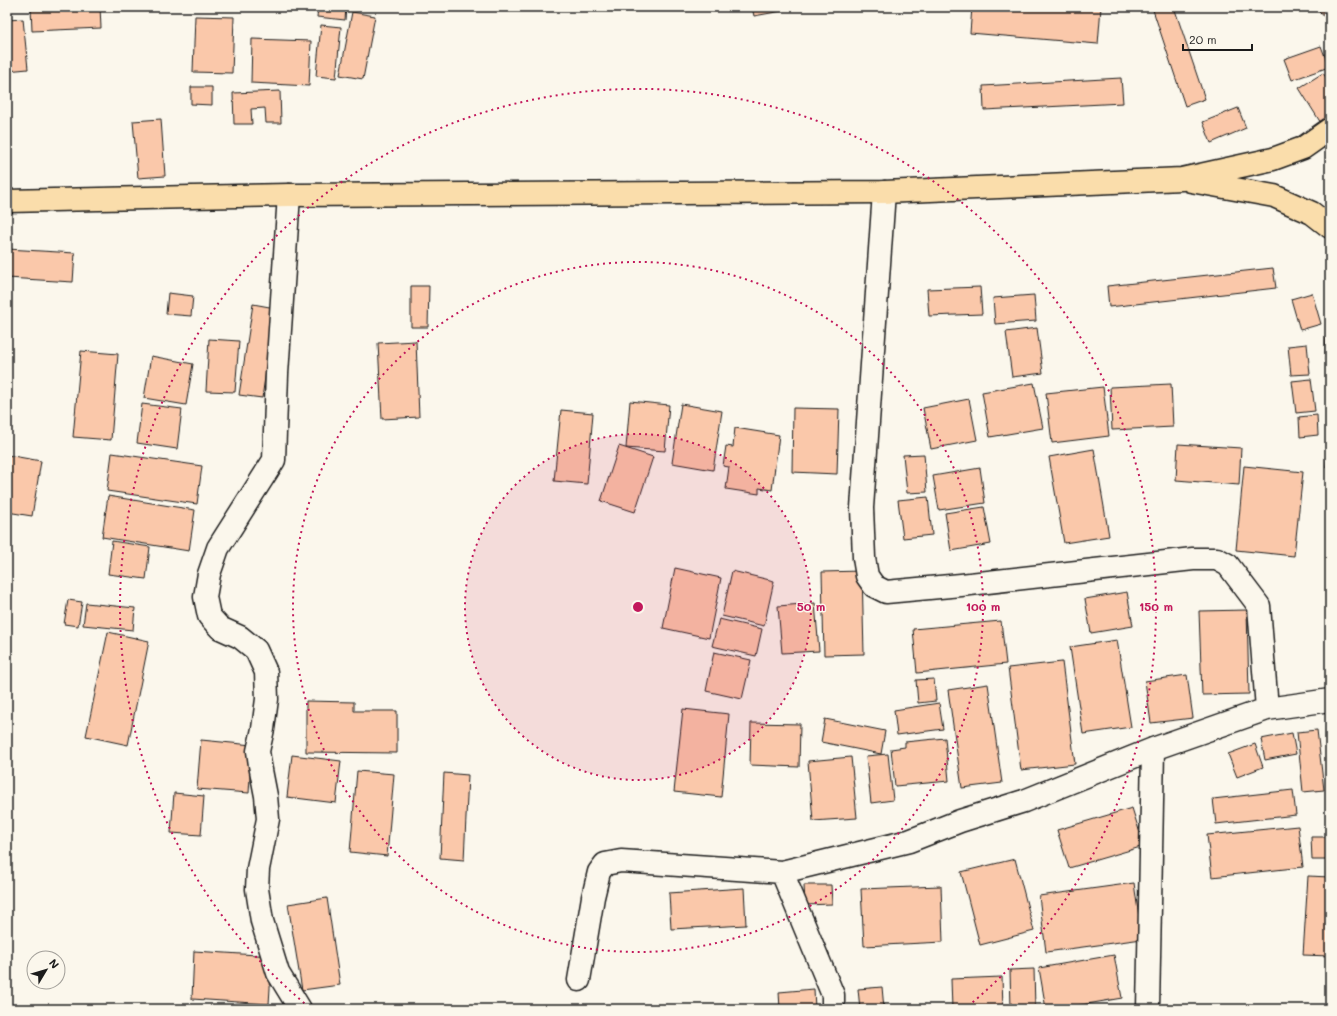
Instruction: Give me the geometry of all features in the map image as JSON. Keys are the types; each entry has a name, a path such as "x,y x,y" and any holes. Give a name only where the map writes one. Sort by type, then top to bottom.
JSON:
{"main road":[{"path":"7,201 289,194 884,192 1182,179 1273,159 1303,148 1330,129"},
{"path":"1182,179 1274,196 1312,213 1330,227"}],"street":[{"path":"884,192 862,508 864,558 867,576 874,586 886,592 1193,559 1217,559 1228,565 1259,606 1267,709"},
{"path":"289,194 276,374 274,460 218,548 209,574 205,597 209,616 220,628 240,637 256,650 266,672 267,699 258,751 266,796 268,819 258,869 257,889 262,921 278,973 300,1009"},
{"path":"579,980 593,897 600,872 605,864 621,861 782,872 909,841 960,821 1024,800 1153,748 1267,709 1330,700"},
{"path":"1148,1009 1153,748"},
{"path":"782,872 833,995 833,1009"}],"building":[{"path":"31,7 100,7 101,28 32,31"},
{"path":"318,7 346,7 345,20 317,17"},
{"path":"752,7 781,7 782,11 754,16"},
{"path":"972,7 1101,7 1098,44 970,33"},
{"path":"1152,7 1174,7 1205,99 1185,106"},
{"path":"1316,7 1330,7 1330,24"},
{"path":"352,12 375,16 363,79 340,75"},
{"path":"195,16 234,17 232,73 193,72"},
{"path":"23,19 28,69 7,71 7,20"},
{"path":"321,25 341,27 336,78 316,76"},
{"path":"252,39 311,41 309,86 251,83"},
{"path":"1321,46 1329,67 1292,80 1284,59"},
{"path":"1323,73 1330,83 1330,124 1324,128 1299,88"},
{"path":"1121,78 1123,103 984,110 983,86"},
{"path":"191,87 212,87 212,105 191,104"},
{"path":"280,91 281,123 266,123 265,108 251,109 252,124 234,124 233,93"},
{"path":"1238,108 1246,128 1211,143 1203,122"},
{"path":"161,119 165,176 138,178 133,121"},
{"path":"7,249 75,253 73,282 7,278"},
{"path":"1273,268 1276,288 1109,307 1107,286"},
{"path":"411,286 429,286 428,327 411,327"},
{"path":"980,287 982,314 929,316 927,289"},
{"path":"168,293 193,296 191,316 166,314"},
{"path":"1312,293 1321,324 1300,330 1291,299"},
{"path":"1034,295 1036,321 995,324 993,298"},
{"path":"253,304 275,308 262,398 239,395"},
{"path":"1037,328 1043,373 1012,377 1006,332"},
{"path":"1326,337 1330,337 1330,361 1325,361"},
{"path":"209,339 239,341 235,392 206,391"},
{"path":"416,341 419,417 382,419 378,343"},
{"path":"1307,344 1310,374 1291,375 1288,346"},
{"path":"81,351 118,354 111,440 73,437"},
{"path":"151,356 193,364 186,405 144,398"},
{"path":"1311,379 1315,411 1296,413 1292,381"},
{"path":"1034,383 1043,428 990,437 982,392"},
{"path":"1171,384 1173,427 1112,430 1110,387"},
{"path":"1103,387 1109,436 1052,443 1046,393"},
{"path":"969,399 977,440 931,449 923,408"},
{"path":"630,401 669,405 665,451 626,448"},
{"path":"142,404 182,409 177,449 137,443"},
{"path":"681,404 722,411 713,470 672,463"},
{"path":"793,408 839,409 837,474 792,472"},
{"path":"561,410 593,413 587,484 554,481"},
{"path":"1317,415 1318,435 1300,437 1299,417"},
{"path":"1329,423 1330,467 1326,467"},
{"path":"735,428 779,435 772,490 759,488 759,494 726,489 729,467 723,466 726,446 733,447"},
{"path":"1178,444 1241,448 1239,485 1176,480"},
{"path":"619,446 653,457 635,512 601,501"},
{"path":"1094,449 1109,536 1064,543 1049,457"},
{"path":"112,453 202,466 197,504 107,491"},
{"path":"924,454 927,492 907,493 903,455"},
{"path":"7,455 41,461 32,516 7,512"},
{"path":"1244,466 1303,472 1294,556 1236,550"},
{"path":"980,468 985,503 939,510 933,476"},
{"path":"108,496 195,510 189,551 102,537"},
{"path":"928,497 932,535 903,538 898,500"},
{"path":"984,507 991,544 951,551 945,513"},
{"path":"112,541 150,547 146,579 108,574"},
{"path":"675,568 721,578 709,638 663,628"},
{"path":"732,571 774,581 764,626 722,616"},
{"path":"862,571 864,654 824,655 822,572"},
{"path":"1127,592 1133,626 1091,633 1085,599"},
{"path":"68,600 82,602 78,626 64,624"},
{"path":"86,603 135,608 133,630 83,625"},
{"path":"815,603 819,651 782,653 778,606"},
{"path":"1247,610 1249,694 1202,695 1199,611"},
{"path":"719,619 762,629 756,656 712,646"},
{"path":"1001,621 1006,664 917,673 913,629"},
{"path":"108,632 149,641 128,745 86,736"},
{"path":"1117,640 1131,727 1083,734 1070,647"},
{"path":"714,652 751,660 742,699 706,691"},
{"path":"1062,662 1075,764 1021,770 1008,668"},
{"path":"1187,675 1193,718 1151,723 1145,681"},
{"path":"934,679 936,701 918,703 916,680"},
{"path":"988,684 1002,783 962,788 948,690"},
{"path":"306,701 354,702 354,711 397,711 397,753 306,752"},
{"path":"939,703 943,729 897,735 894,710"},
{"path":"683,709 729,714 721,797 674,792"},
{"path":"825,719 885,731 881,754 821,742"},
{"path":"751,723 800,724 799,767 750,765"},
{"path":"1317,730 1324,790 1303,792 1297,732"},
{"path":"1292,733 1296,754 1265,760 1261,739"},
{"path":"945,738 949,781 895,786 891,749 905,747 905,742"},
{"path":"201,740 252,745 249,793 197,789"},
{"path":"1255,744 1263,767 1237,777 1228,754"},
{"path":"888,754 893,800 871,803 866,756"},
{"path":"292,755 341,761 336,803 287,797"},
{"path":"851,757 857,818 813,821 808,761"},
{"path":"357,771 394,774 387,856 350,852"},
{"path":"444,773 468,775 464,860 440,858"},
{"path":"1293,790 1296,815 1216,824 1213,799"},
{"path":"174,793 204,796 201,835 171,833"},
{"path":"1132,808 1144,846 1069,868 1057,830"},
{"path":"1298,826 1303,867 1212,877 1207,835"},
{"path":"1311,837 1330,837 1330,860 1312,860"},
{"path":"1015,859 1034,931 980,945 961,872"},
{"path":"1308,876 1330,877 1330,956 1303,955"},
{"path":"1134,883 1142,939 1046,952 1039,896"},
{"path":"804,885 831,885 832,904 805,905"},
{"path":"941,886 943,942 864,946 861,889"},
{"path":"744,888 746,925 671,929 669,893"},
{"path":"327,898 340,985 302,990 288,904"},
{"path":"194,951 272,956 269,1004 192,999"},
{"path":"1114,955 1122,998 1058,1009 1046,1009 1039,968"},
{"path":"1034,969 1035,1009 1011,1009 1010,970"},
{"path":"1002,977 1003,1009 952,1009 951,979"},
{"path":"882,987 884,1009 860,1009 858,989"},
{"path":"814,989 815,1009 780,1009 779,992"}]}
